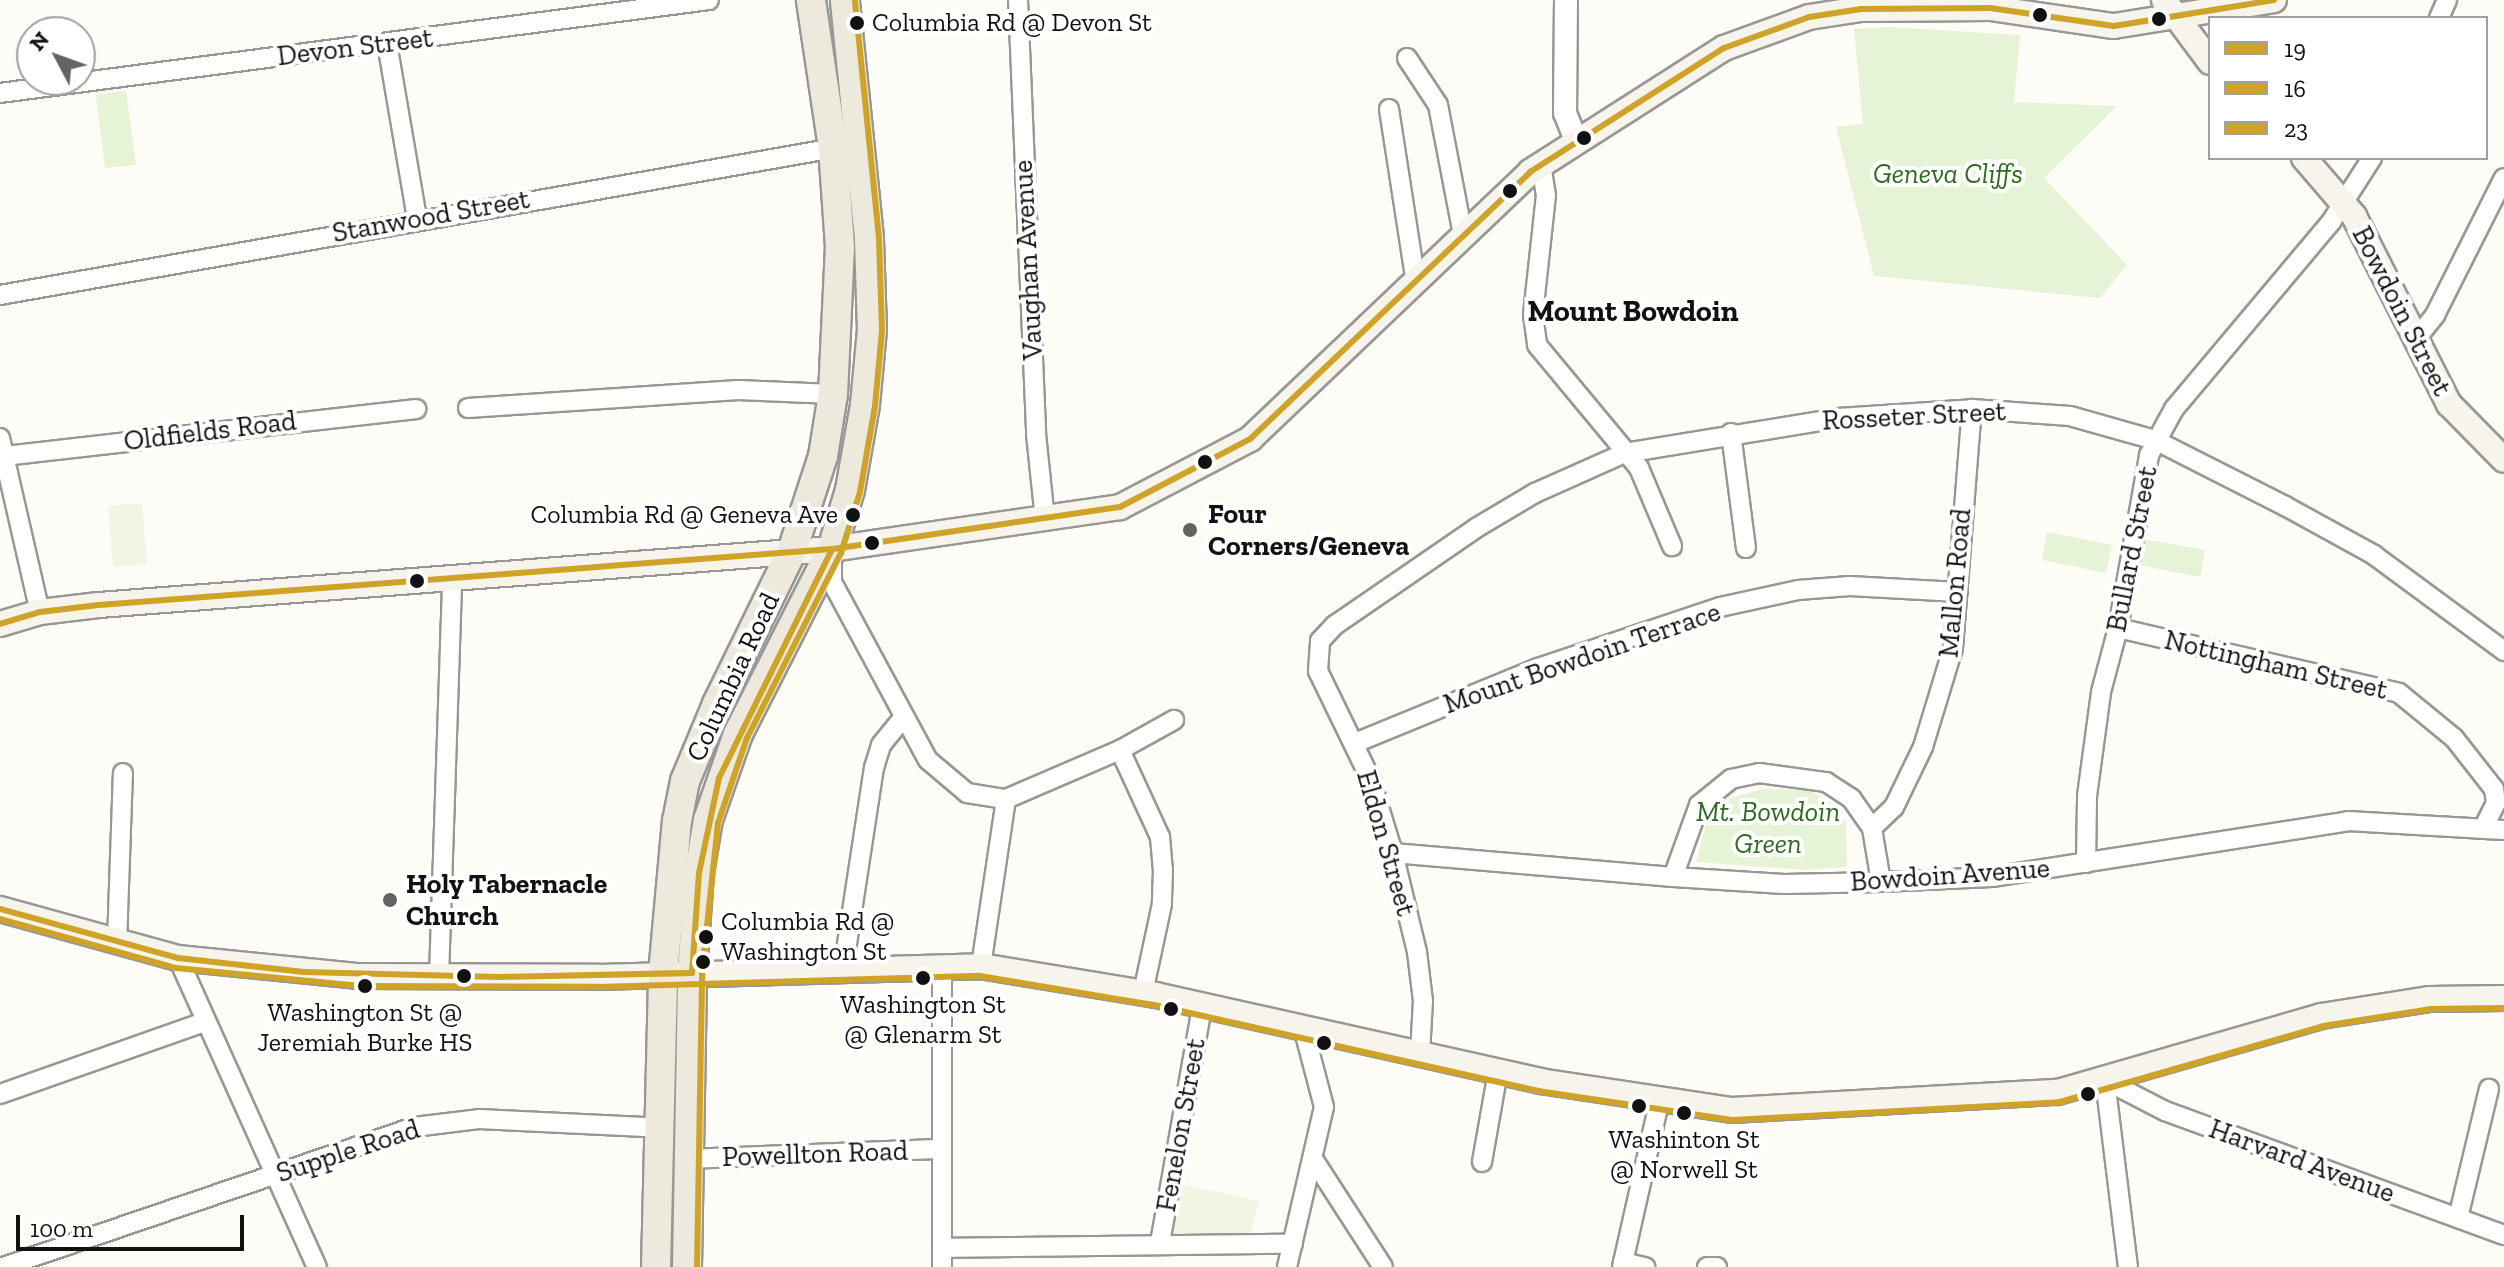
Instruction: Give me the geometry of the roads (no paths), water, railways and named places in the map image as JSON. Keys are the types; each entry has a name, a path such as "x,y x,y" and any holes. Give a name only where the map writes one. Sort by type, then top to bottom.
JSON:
{"main road":[{"name":"Columbia Road","path":"656,1267 663,974 669,881 685,781 792,551 823,456 833,394 840,263 833,148 811,0"},
{"name":"Columbia Road","path":"687,1267 692,973 699,873 719,778 832,549 850,490 872,330 864,145 845,0"},
{"path":"0,624 40,612 832,549 1120,507 1227,454 1303,392 1463,235 1541,164 1724,48 1771,28 1861,9 1989,4 2114,26 2168,9 2274,0"},
{"path":"2168,9 2208,59"},
{"name":"Bowdoin Street","path":"2306,160 2345,204 2449,404 2504,460"},
{"path":"0,909 178,958 337,975 663,974 981,966 1143,993 1659,1103 1781,1109 2018,1096 2105,1080 2337,1013 2429,999 2504,998"}],"street":[{"name":"Devon Street","path":"0,93 709,0"},
{"name":"Vaughan Avenue","path":"1018,0 1036,434 1045,519"},
{"path":"1566,0 1565,113 1576,140"},
{"path":"387,43 417,218"},
{"path":"1407,58 1438,105 1463,235"},
{"path":"1389,109 1416,283"},
{"name":"Stanwood Street","path":"0,295 417,218 864,145"},
{"name":"Bullard Street","path":"2086,863 2087,796 2099,707 2118,628 2139,490 2155,440 2174,409 2345,204 2371,160"},
{"path":"1541,164 1546,195 1533,332 1551,364 1639,468 1672,546"},
{"path":"2415,340 2435,315 2504,178"},
{"path":"468,408 738,390 833,394"},
{"name":"Oldfields Road","path":"2,447 416,409"},
{"name":"Rosseter Street","path":"1319,642 1335,625 1476,528 1535,493 1625,453 1731,433 1838,418 1972,409 2070,416 2155,440 2374,555 2504,651"},
{"name":"Mallon Road","path":"1872,828 1894,807 1923,747 1953,648 1972,409"},
{"path":"1731,433 1746,548"},
{"path":"2,447 40,612"},
{"path":"832,549 832,582 902,719 944,777 967,793 1006,799 1120,750 1174,720"},
{"path":"439,977 452,578"},
{"name":"Mount Bowdoin Terrace","path":"1355,743 1538,668 1720,607 1798,590 1850,586 1958,592"},
{"name":"Nottingham Street","path":"2118,628 2399,693 2454,738 2494,789 2496,803 2483,828"},
{"name":"Eldon Street","path":"1319,642 1318,671 1355,743 1393,853 1417,952 1423,1001 1420,1054"},
{"path":"843,970 874,768 881,745 902,719"},
{"path":"1120,750 1148,805 1162,859 1162,904 1143,993"},
{"path":"117,943 123,773"},
{"path":"1673,877 1699,805 1731,779 1759,773 1826,782 1851,798 1872,828 1881,882"},
{"path":"981,966 1006,799"},
{"name":"Bowdoin Avenue","path":"1393,853 1784,884 1881,882 1992,877 2348,821 2504,830"},
{"path":"178,958 204,1022 317,1267"},
{"path":"942,968 942,1258 1160,1243 1293,1244"},
{"name":"Fenelon Street","path":"1160,1243 1202,1007"},
{"path":"0,1094 204,1022"},
{"path":"1287,1267 1315,1162 1324,1107 1321,1079 1303,1027"},
{"path":"1482,1162 1498,1071"},
{"path":"2105,1080 2128,1267"},
{"name":"Harvard Avenue","path":"2105,1080 2165,1111 2504,1235"},
{"path":"2458,1218 2489,1089"},
{"path":"1645,1267 1623,1265 1659,1103"},
{"name":"Supple Road","path":"3,1267 274,1174 445,1122 660,1128"},
{"name":"Powellton Road","path":"690,1159 940,1149"},
{"path":"1315,1162 1383,1267"},
{"path":"1707,1267 1717,1267"}],"place":[{"name":"Columbia Rd @ Devon St","path":"857,23"},
{"name":"Columbia Rd @ Geneva Ave","path":"853,515"},
{"name":"Four Corners/Geneva","path":"1190,530"},
{"name":"Holy Tabernacle Church","path":"390,900"},
{"name":"Columbia Rd @ Washington St","path":"706,937"},
{"name":"Washington St @ Glenarm St","path":"923,978"},
{"name":"Washington St @ Jeremiah Burke HS","path":"365,986"},
{"name":"Washinton St @ Norwell St","path":"1684,1113"}],"district":[{"name":"Mount Bowdoin","path":"1633,311"}],"park label":[{"name":"Geneva Cliffs","path":"1948,174"},
{"name":"Mt. Bowdoin Green","path":"1768,828"}]}
